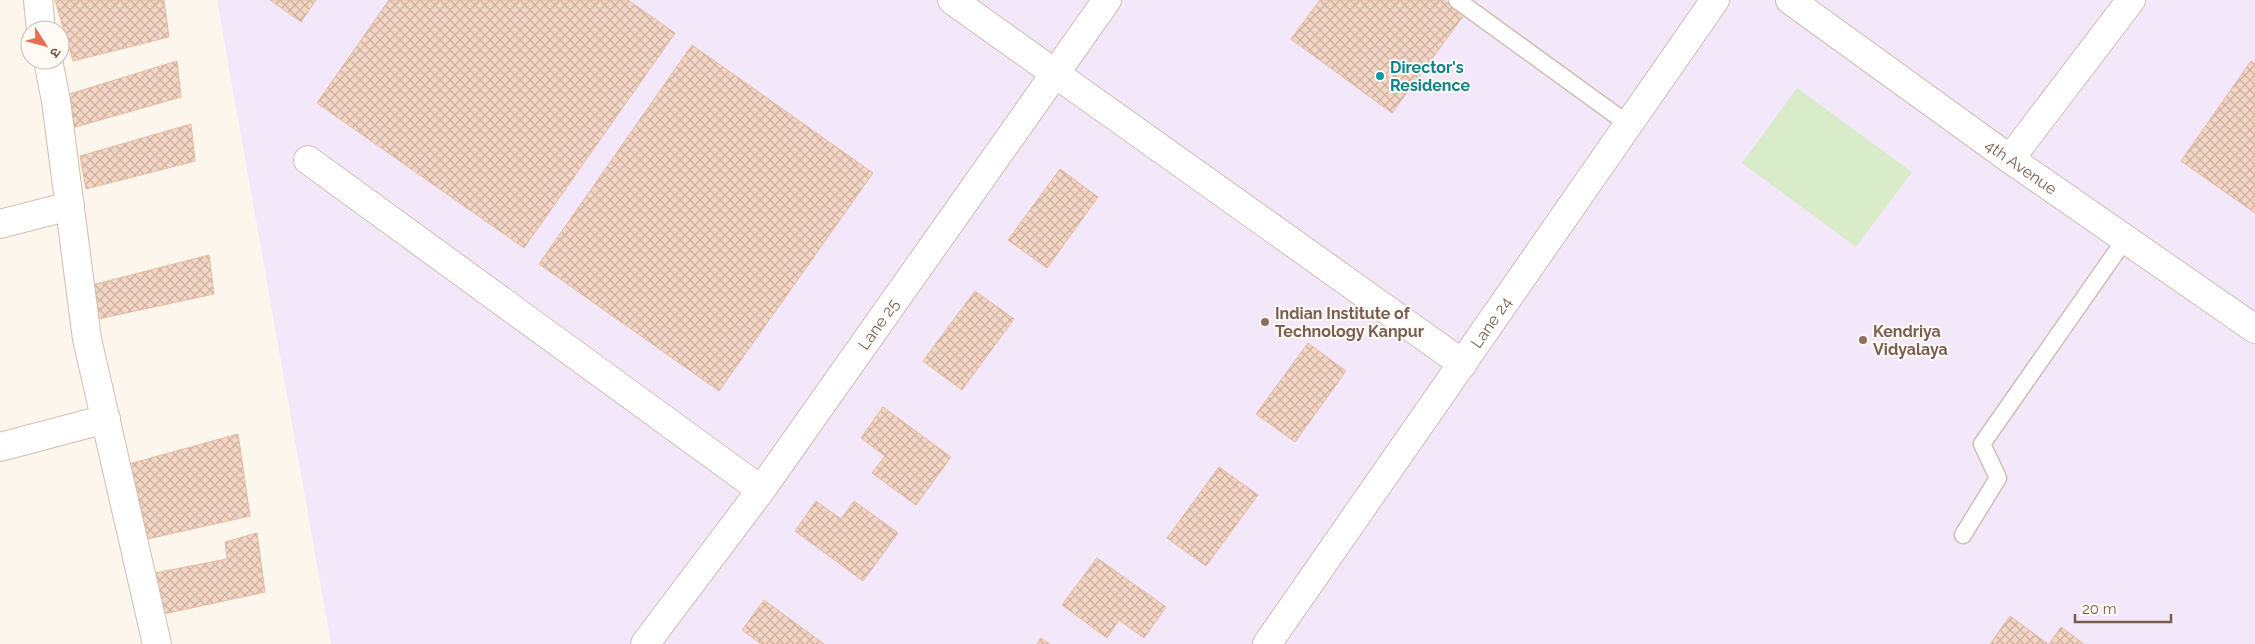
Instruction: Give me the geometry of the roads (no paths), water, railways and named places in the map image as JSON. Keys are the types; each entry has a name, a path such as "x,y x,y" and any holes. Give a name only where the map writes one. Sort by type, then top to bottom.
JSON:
{"street":[{"path":"38,0 41,20"},
{"path":"952,0 1463,364"},
{"name":"Lane 25","path":"645,644 761,490 1107,0"},
{"name":"Lane 24","path":"1267,644 1715,0"},
{"name":"4th Avenue","path":"1790,0 2010,159 2255,329"},
{"path":"2010,159 2131,0"},
{"path":"50,70 56,101 87,339 156,644"},
{"path":"308,160 761,490"},
{"path":"0,224 70,206"},
{"path":"0,447 106,419"}],"lane":[{"path":"1457,0 1628,124"},
{"path":"1963,535 1998,478 1982,444 2126,238"}],"place":[{"name":"Director's Residence","path":"1380,76"},
{"name":"Indian Institute of Technology Kanpur","path":"1265,322"},
{"name":"Kendriya Vidyalaya","path":"1863,340"}]}
